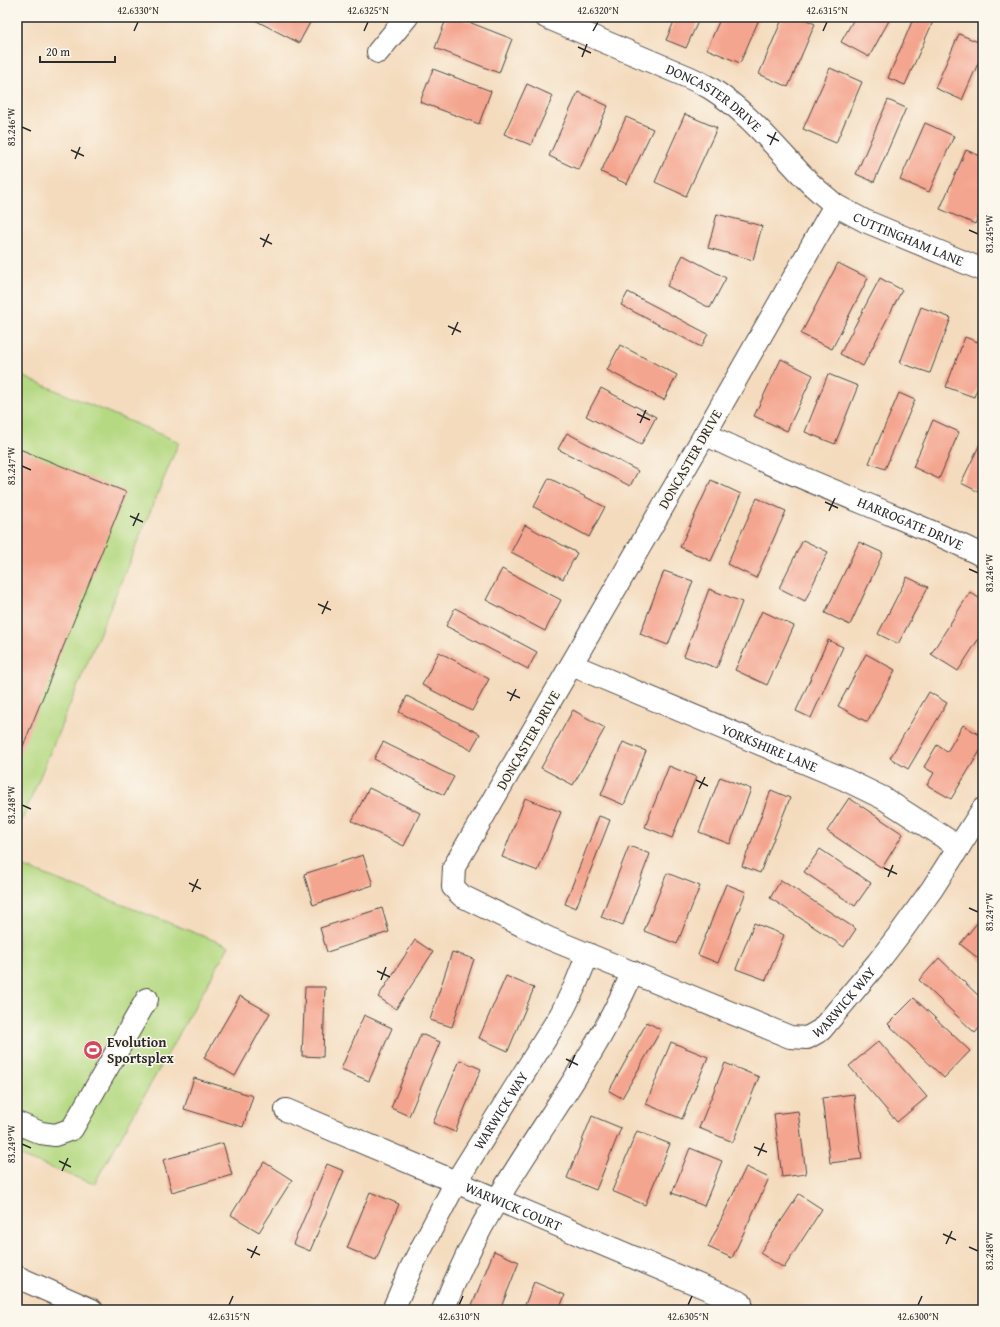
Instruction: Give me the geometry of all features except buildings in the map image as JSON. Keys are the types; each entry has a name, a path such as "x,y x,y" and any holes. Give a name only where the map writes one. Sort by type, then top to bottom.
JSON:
{"street":[{"path":"378,52 407,17"},
{"name":"DONCASTER DRIVE","path":"546,17 688,77 709,88 728,101 755,125 806,179 835,205 705,434 454,867 453,886 462,896 548,938 588,954"},
{"name":"CUTTINGHAM LANE","path":"835,205 865,220 983,270"},
{"name":"HARROGATE DRIVE","path":"705,434 792,474 917,525 983,556"},
{"name":"YORKSHIRE LANE","path":"572,665 844,779 883,798 959,847"},
{"name":"WARWICK WAY","path":"393,1310 411,1268 456,1182 561,1014 575,986 588,954 790,1037 807,1038 821,1030 878,962 932,889 983,809"},
{"path":"443,1310 477,1236 497,1201 600,1038 617,1007 633,972"},
{"path":"17,1124 41,1133 55,1135 72,1129 147,999"},
{"name":"WARWICK COURT","path":"286,1110 456,1182 497,1201 741,1303"},
{"path":"17,1277 92,1310"}],"green space":[{"path":"17,374 179,442 17,832"},
{"name":"Evolution Sportsplex","path":"17,864 229,946 94,1184 17,1155"}],"place":[{"name":"Evolution Sportsplex","path":"93,1050"}]}
